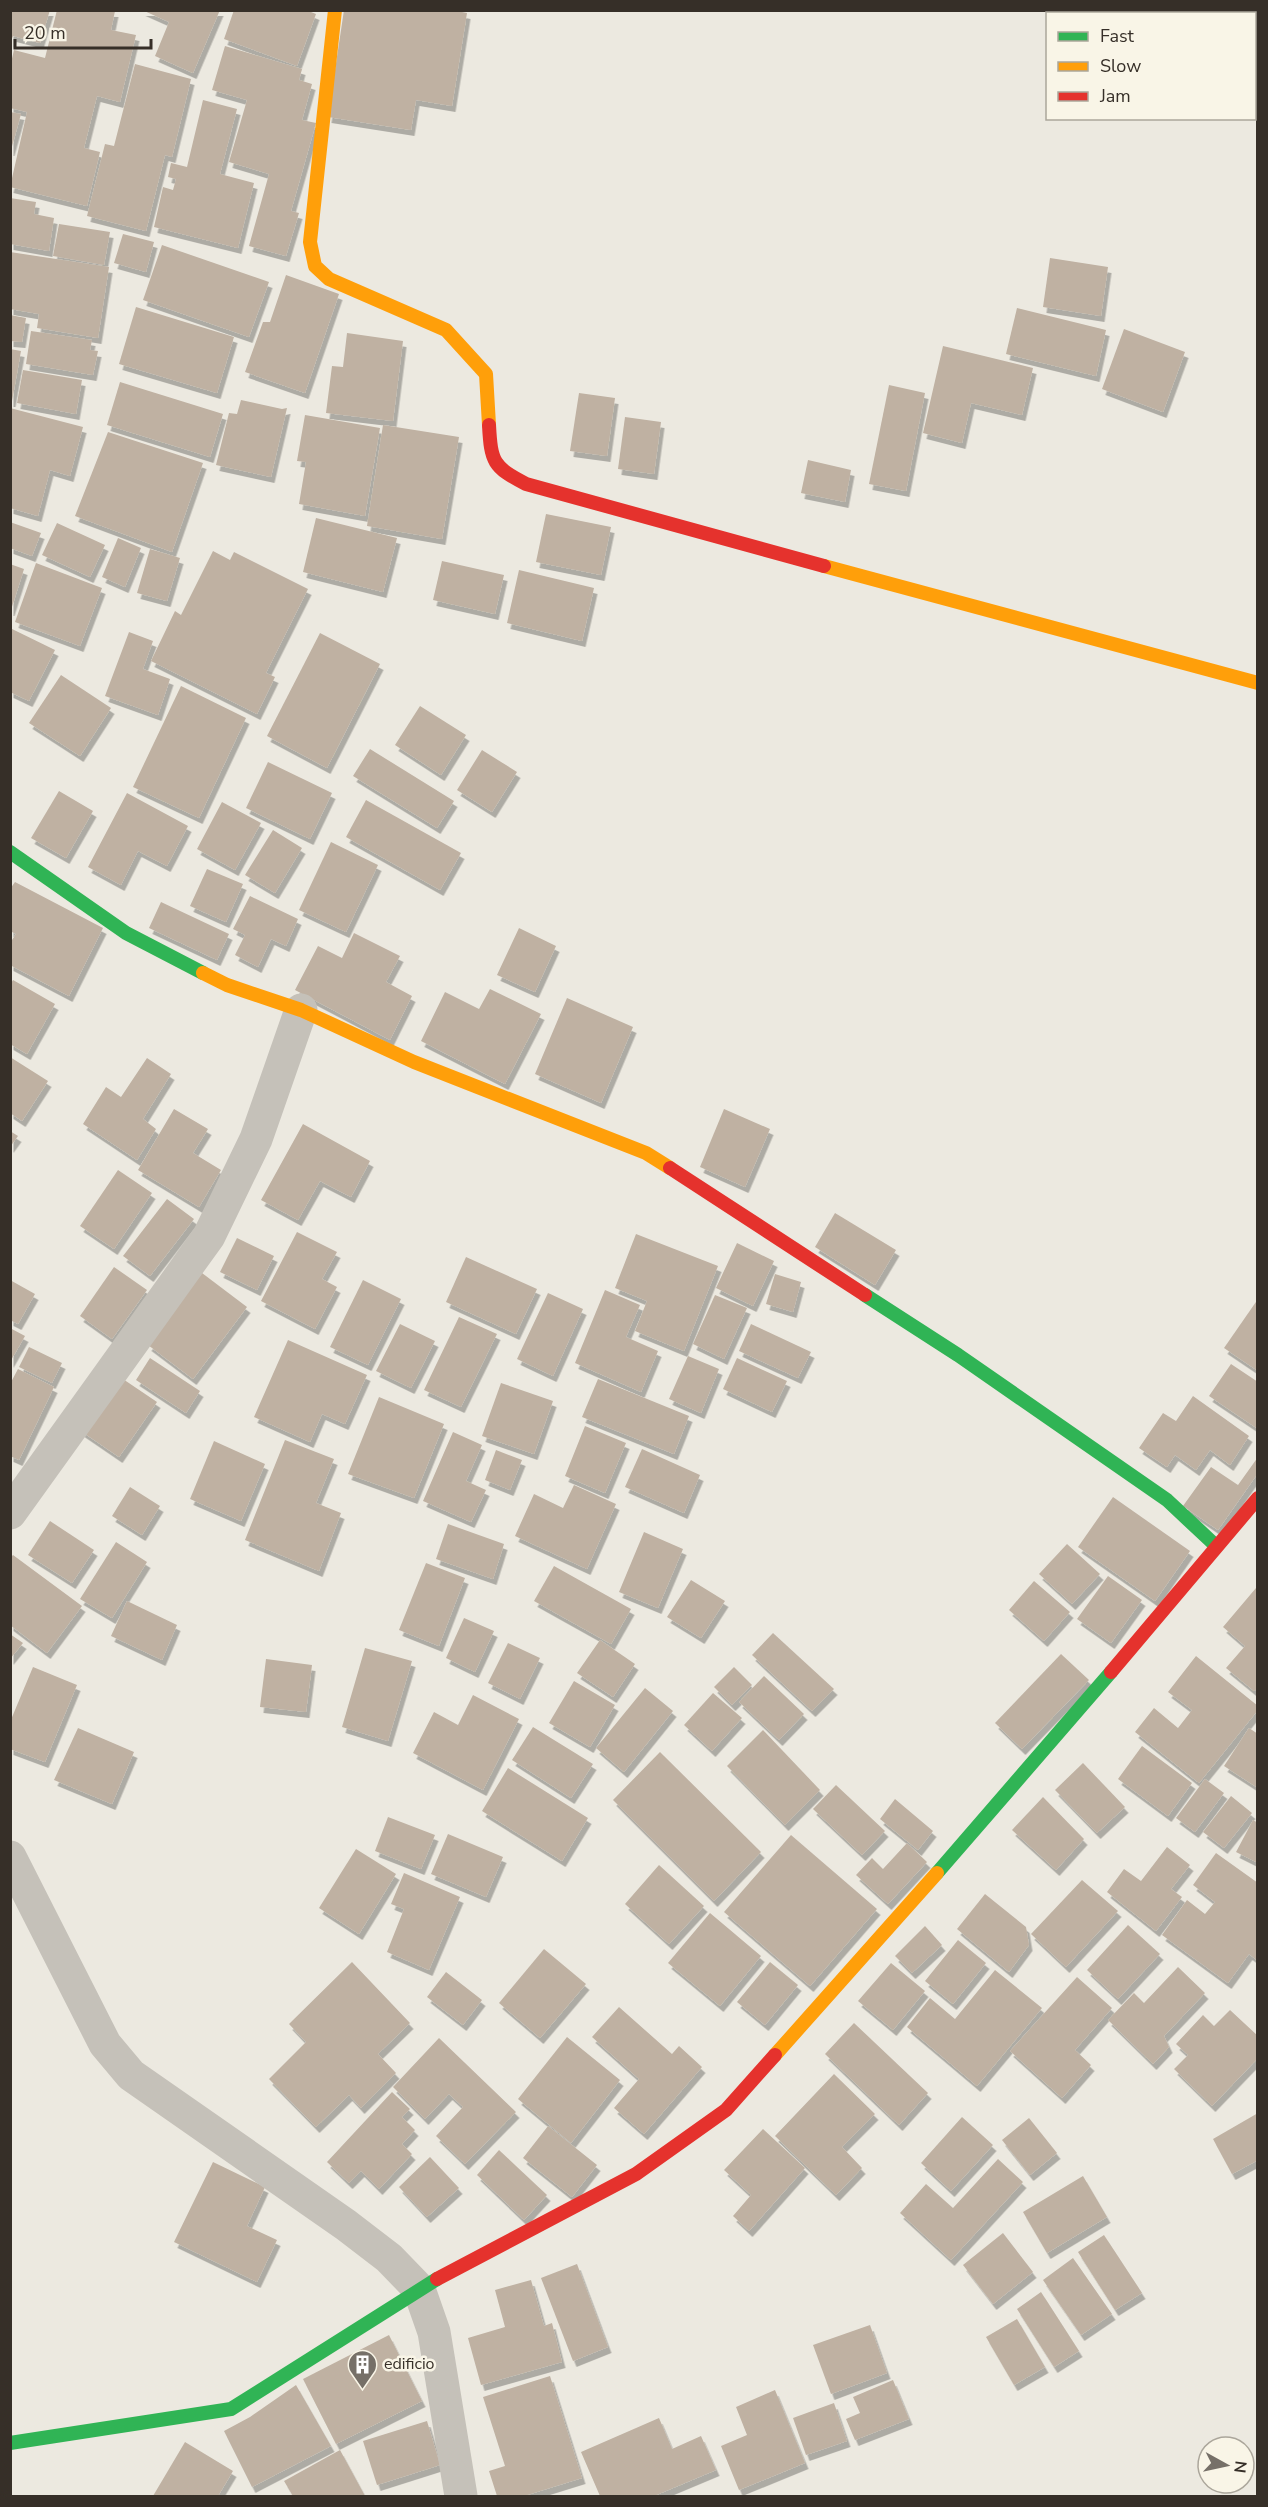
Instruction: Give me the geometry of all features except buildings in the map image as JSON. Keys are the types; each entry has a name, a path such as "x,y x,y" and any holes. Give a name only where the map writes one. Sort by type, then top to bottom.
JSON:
{"street":[{"path":"336,10 310,242 315,266 329,279 446,330 468,352 486,374 490,452 501,471 525,484 1257,683"},
{"path":"10,852 126,933 227,985 301,1010 414,1062 646,1153 958,1355 1167,1500 1215,1545"},
{"path":"10,1513 209,1236 256,1139 301,1010"},
{"path":"10,2443 231,2409 272,2385 419,2289 636,2174 726,2110 1002,1801 1215,1545 1257,1498"},
{"path":"10,1857 105,2044 131,2075 346,2225 389,2258 419,2289 436,2342 461,2496"}],"traffic: fast":[{"path":"10,852 126,933 203,973"},
{"path":"865,1295 958,1355 1167,1500 1215,1545"},
{"path":"937,1873 1111,1672"},
{"path":"10,2443 231,2409 437,2279"}],"traffic: slow":[{"path":"335,10 310,242 315,266 329,279 446,330 486,374 489,425"},
{"path":"824,566 1258,683"},
{"path":"203,973 227,985 301,1010 414,1062 646,1153 670,1168"},
{"path":"775,2055 937,1873"}],"traffic: jam":[{"path":"489,425 491,447 496,462 500,468 526,484 824,566"},
{"path":"670,1168 865,1295"},
{"path":"1111,1672 1258,1498"},
{"path":"437,2279 636,2174 726,2110 775,2055"}],"place":[{"name":"edificio","path":"363,2390"}]}
